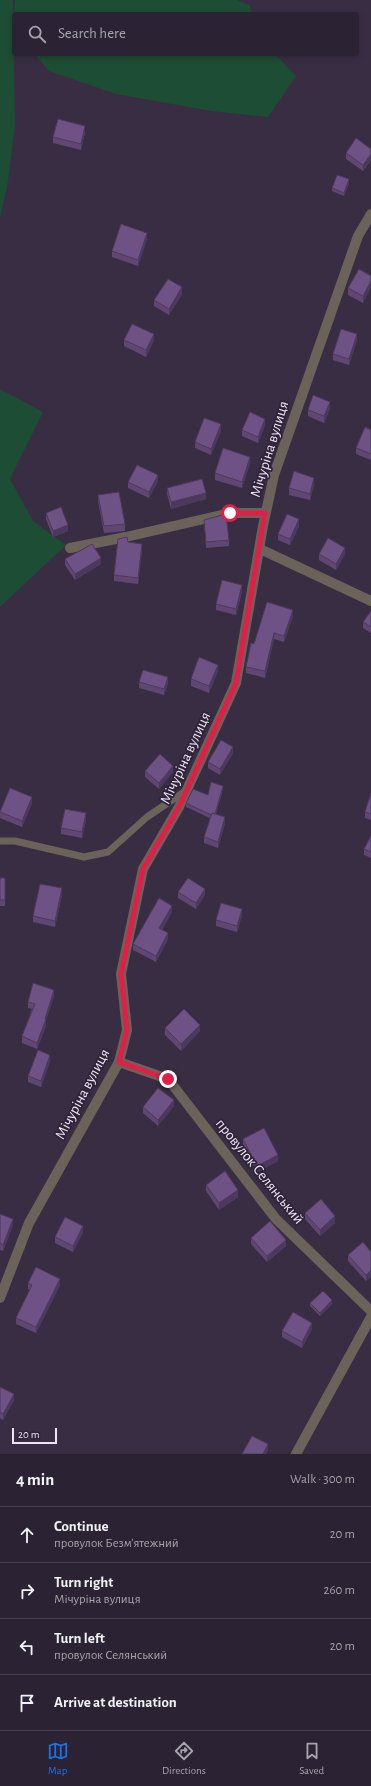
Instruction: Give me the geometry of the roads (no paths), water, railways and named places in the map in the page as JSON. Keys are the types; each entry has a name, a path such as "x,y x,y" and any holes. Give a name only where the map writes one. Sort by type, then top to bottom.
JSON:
{"street":[{"name":"Мічуріна вулиця","path":"0,1298 29,1223 119,1062 127,1030 121,974 143,869 179,807 236,683 260,550 265,513 274,475 358,236 371,214"},
{"path":"70,548 126,537 230,513 265,513"},
{"path":"260,550 371,601"},
{"name":"провулок Селянський","path":"119,1062 168,1079 276,1219 371,1311"},
{"path":"296,1454 371,1317"}],"lane":[{"path":"0,841 15,841 84,857 108,852 147,816 187,790"}]}
